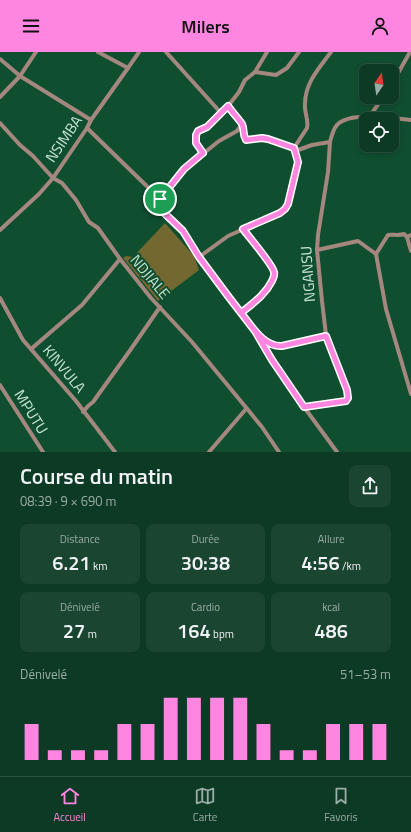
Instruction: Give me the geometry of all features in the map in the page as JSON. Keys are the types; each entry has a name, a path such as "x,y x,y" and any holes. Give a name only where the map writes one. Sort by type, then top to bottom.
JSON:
{"street":[{"path":"0,97 20,76 36,52"},
{"path":"98,52 128,68"},
{"name":"NSIMBA","path":"0,230 34,200 53,178 91,120 139,52"},
{"path":"166,52 221,113"},
{"path":"203,153 196,143 196,135 198,131 207,127 228,106 239,92 245,80 255,72 267,52"},
{"path":"255,72 276,75 287,68 299,52"},
{"path":"199,257 228,236 280,213 285,209 288,204 298,162 294,148 308,125 304,106 306,89 311,79 331,52"},
{"path":"399,72 410,52"},
{"path":"0,59 20,76 91,120"},
{"path":"228,106 242,124 244,129 243,134 246,140 262,138 268,139 298,150 312,145 330,142"},
{"name":"NGANSU","path":"304,407 346,401 348,398 347,390 326,336 317,250 328,172 330,142 336,125 345,120 359,117"},
{"path":"399,119 411,120"},
{"name":"NDJIALE","path":"0,123 53,178 66,187 76,200 88,222 98,228 120,259 160,307 192,342 262,427 279,452"},
{"path":"242,124 237,132 219,141 184,169 160,199 159,208 181,228 199,257 255,331 265,341 277,346 282,346 326,336"},
{"path":"0,130 4,127"},
{"path":"87,128 160,199"},
{"path":"241,313 261,297 269,288 274,274 274,271 269,263 243,229"},
{"path":"411,251 409,236 404,234 396,236 392,234 388,235 376,254 386,309 411,394"},
{"path":"317,250 358,241 376,254"},
{"path":"31,349 82,305 120,259"},
{"name":"KINVULA","path":"0,298 23,340 76,401 115,452"},
{"path":"84,412 93,402 160,307"},
{"path":"255,331 272,360 336,452"},
{"name":"MPUTU","path":"0,385 43,452"},
{"path":"210,452 246,409"}],"shaded area":[{"path":"165,223 194,256 199,270 158,301 123,258 126,256 133,257"}],"route":[{"path":"160,199 159,208 181,228 199,257 228,296 241,313 255,331 272,360 304,407 346,401 348,398 347,390 326,336 282,346 272,345 265,341 255,331 241,313 261,297 269,288 274,276 274,271 269,263 243,229 280,213 285,209 288,204 298,162 294,148 268,139 262,138 246,140 243,134 244,129 242,124 228,106 207,127 198,131 195,140 203,153 184,169 160,199"}]}
